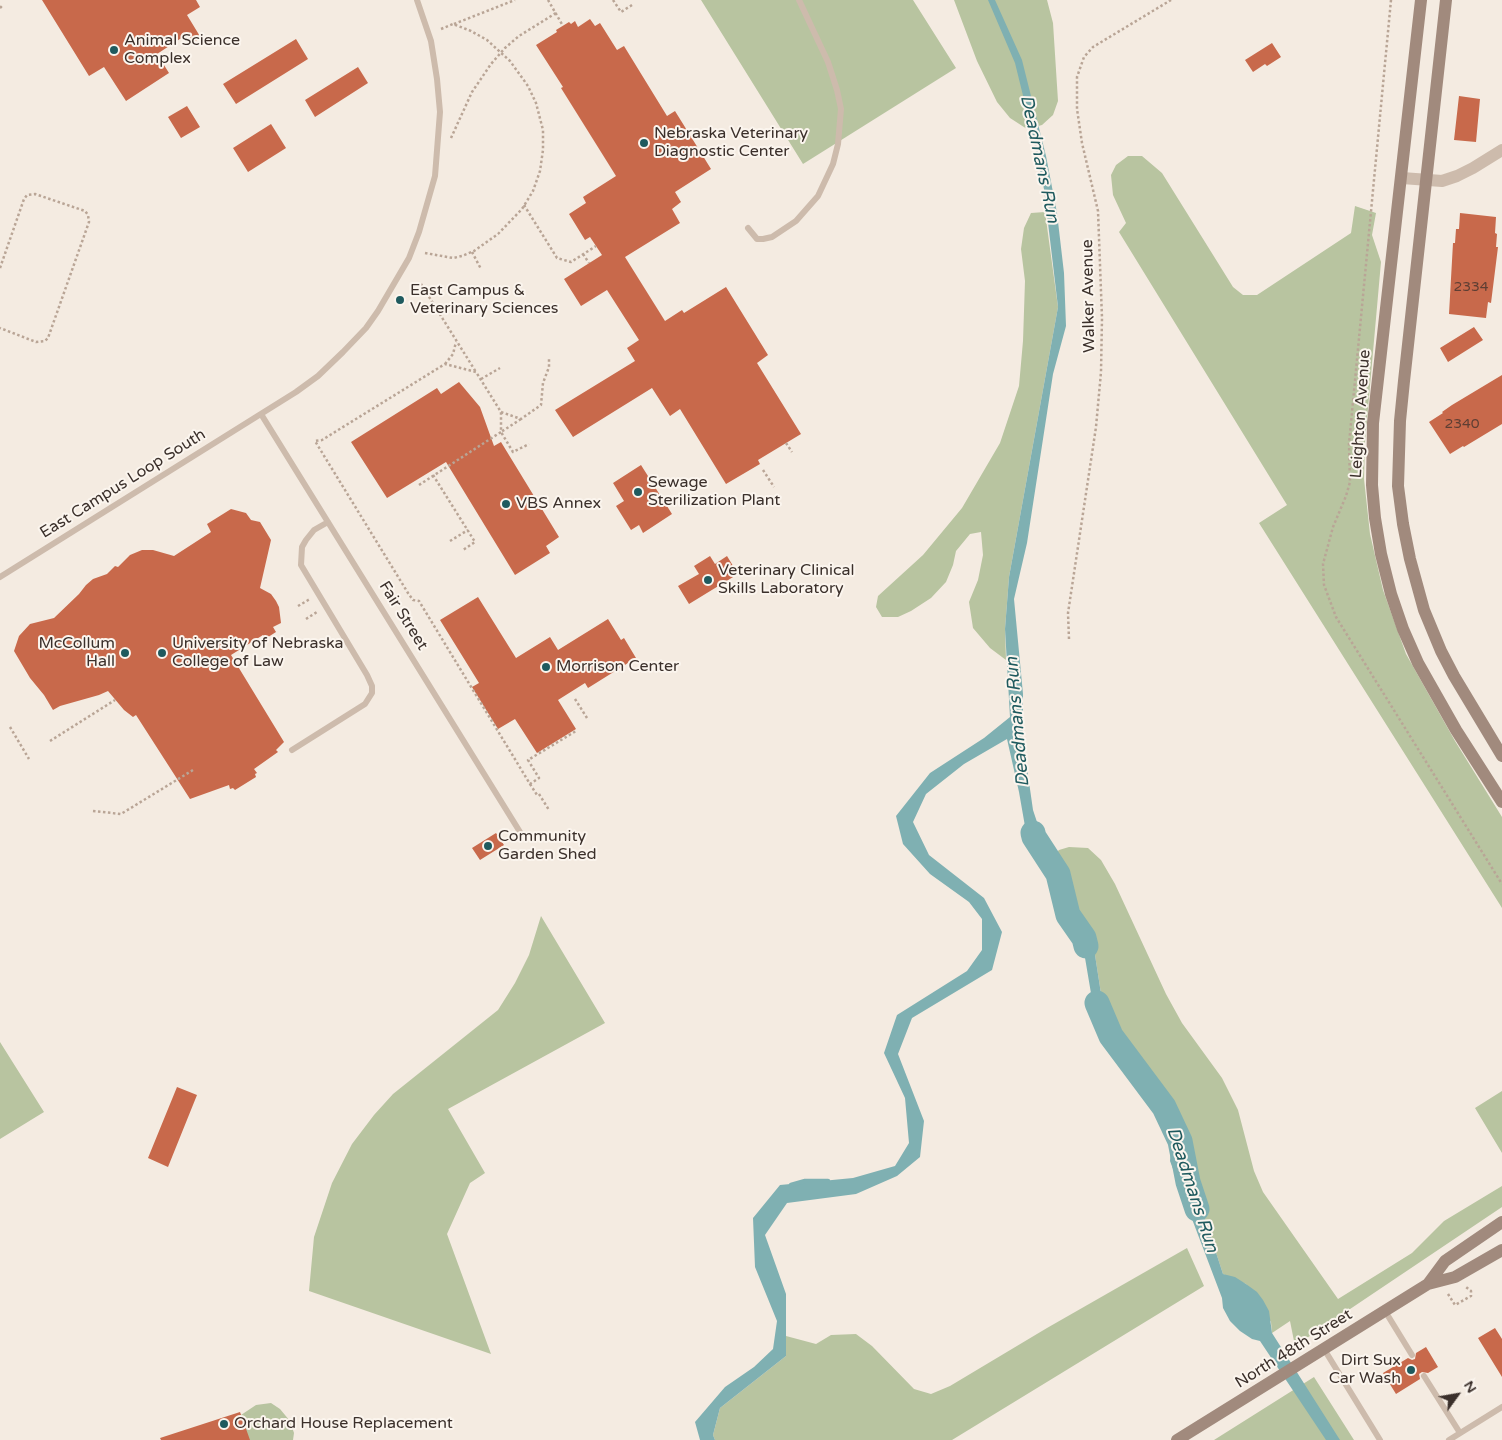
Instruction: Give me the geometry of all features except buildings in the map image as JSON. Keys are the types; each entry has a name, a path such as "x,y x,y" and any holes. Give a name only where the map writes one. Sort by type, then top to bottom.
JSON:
{"main road":[{"name":"Leighton Avenue","path":"1421,0 1373,423 1372,485 1380,554 1403,629 1418,663 1456,730 1502,802"},
{"path":"1446,0 1401,413 1398,486 1410,559 1424,610 1450,669 1502,756"},
{"name":"North 48th Street","path":"1428,1284 1445,1261 1501,1225"},
{"name":"North 48th Street","path":"1177,1440 1428,1284 1455,1277 1502,1250"}],"street":[{"path":"1402,178 1442,181 1457,176 1502,150"}],"lane":[{"name":"East Campus Loop South","path":"0,577 296,392 318,376 366,328 400,276 419,232 435,176 440,112 437,78 431,41 417,0"},
{"path":"748,228 757,239 772,236 796,221 818,196 829,173 838,144 841,109 838,90 828,62 799,0"},
{"name":"Fair Street","path":"261,414 520,832"},
{"path":"292,750 366,704 372,693 372,686 367,675 301,565 302,548 314,530 328,522"},
{"path":"1386,1311 1412,1355"},
{"path":"1324,1350 1380,1440"},
{"path":"1424,1376 1460,1433"},
{"path":"1449,1440 1502,1407"}],"path":[{"path":"441,29 515,0"},
{"path":"548,0 563,26"},
{"path":"613,0 621,12 632,5"},
{"name":"Walker Avenue","path":"1069,639 1068,613 1096,427 1101,372 1102,318 1098,211 1082,143 1077,109 1077,77 1084,57 1093,47 1170,0"},
{"path":"451,138 481,76 501,52 519,36 556,13"},
{"path":"425,253 453,258 462,256 472,252 498,234 516,217 533,191 540,171 544,150 543,130 539,112 528,86 510,61 479,35 453,24"},
{"path":"0,268 27,195 35,194 85,211 88,215 89,222 48,338 45,341 36,342 0,328"},
{"path":"524,205 557,258 571,262 596,246"},
{"path":"472,252 481,269"},
{"path":"583,254 589,263"},
{"path":"421,284 501,412 501,432 513,452 529,444"},
{"path":"456,340 453,354 445,364 322,440 315,441 408,593 413,600 418,601 530,784 549,810"},
{"path":"418,484 541,405 543,383 549,366 549,357"},
{"path":"445,364 476,372"},
{"path":"481,380 500,368"},
{"path":"501,412 521,419"},
{"path":"786,443 792,452"},
{"path":"763,470 774,488"},
{"path":"433,475 475,542 463,550"},
{"path":"450,541 468,530"},
{"path":"298,606 318,594"},
{"path":"306,619 326,607"},
{"path":"575,699 587,718"},
{"path":"50,741 115,700"},
{"path":"10,727 29,759"},
{"path":"530,784 539,778 528,760 576,731"},
{"path":"93,811 121,814 193,770"},
{"path":"1448,1294 1455,1305 1464,1300 1472,1294 1463,1285"}],"green space":[{"path":"701,0 913,0 956,68 803,164"},
{"path":"954,0 1047,0 1053,23 1058,101 1053,115 1042,125 1027,129 1010,118 997,102 977,61"},
{"path":"1128,156 1142,156 1162,173 1233,287 1243,295 1257,295 1351,233 1355,206 1376,213 1372,235 1381,262 1365,442 1364,479 1370,534 1383,590 1406,654 1455,741 1502,817 1502,908 1259,523 1287,505 1119,232 1126,223 1113,195 1111,175 1116,165"},
{"path":"1045,212 1058,307 1009,577 1005,629 1006,660 990,648 973,628 969,602 978,580 983,555 981,532 970,534 956,551 946,582 931,598 898,617 882,617 876,607 878,596 923,555 962,508 1000,443 1019,386 1025,281 1021,249 1024,228 1031,213"},
{"path":"1069,847 1088,848 1101,860 1115,884 1166,994 1182,1023 1222,1078 1238,1110 1254,1171 1263,1192 1338,1299 1412,1253 1444,1221 1502,1186 1502,1207 1295,1346 1290,1321 1272,1333 1271,1322 1246,1284 1223,1274 1194,1186 1180,1169 1182,1128 1104,1013 1093,942 1049,860 1059,850"},
{"path":"541,916 605,1023 448,1109 485,1173 470,1183 447,1234 491,1354 309,1291 314,1237 332,1183 352,1144 393,1094 498,1010 515,983 529,955"},
{"path":"0,1042 44,1112 0,1139"},
{"path":"1502,1091 1502,1153 1475,1108"},
{"path":"1187,1248 1204,1286 952,1440 715,1440 713,1435 720,1408 786,1356 786,1336 816,1344 831,1335 856,1334 872,1346 914,1389 931,1394 950,1386"},
{"path":"1314,1377 1354,1440 1214,1440"},
{"path":"271,1403 280,1409 290,1421 294,1433 293,1440 209,1440 214,1433 256,1405"}],"water":[{"path":"988,0 995,0 1022,60 1046,156 1057,213 1064,273 1066,326 1053,374 1027,543 1014,599 1023,694 1023,740 1033,810 1050,861 1093,942 1104,1013 1182,1128 1180,1169 1194,1185 1223,1274 1235,1277 1246,1284 1257,1292 1263,1300 1269,1311 1272,1333 1340,1440 1326,1440 1260,1341 1252,1339 1240,1331 1230,1321 1223,1308 1222,1298 1170,1161 1173,1134 1133,1065 1094,1011 1083,946 1049,872 1026,832 1007,739 964,764 926,794 913,822 929,855 984,898 1002,932 992,970 912,1018 898,1054 924,1121 920,1157 897,1176 856,1194 787,1203 765,1235 786,1294 786,1356 720,1408 713,1435 715,1440 700,1440 695,1422 725,1387 754,1367 773,1349 777,1321 755,1267 753,1218 780,1185 853,1178 895,1166 909,1143 905,1098 884,1053 897,1015 967,971 982,950 982,919 969,902 930,874 903,844 896,816 930,773 984,738 1010,717 1005,629 1009,577 1058,307 1044,189 1029,120 1015,63"}],"waterway":[{"name":"Deadmans Run","path":"1033,833 1058,874 1068,915 1084,938 1086,946"},
{"name":"Deadmans Run","path":"1097,1003 1111,1036 1164,1107 1180,1141 1188,1182 1197,1209"},
{"path":"791,1185 805,1181 828,1181"}],"place":[{"name":"Animal Science Complex","path":"114,50"},
{"name":"Nebraska Veterinary Diagnostic Center","path":"644,143"},
{"name":"East Campus & Veterinary Sciences","path":"400,300"},
{"name":"Sewage Sterilization Plant","path":"638,492"},
{"name":"VBS Annex","path":"506,504"},
{"name":"Veterinary Clinical Skills Laboratory","path":"708,580"},
{"name":"McCollum Hall","path":"125,653"},
{"name":"University of Nebraska College of Law","path":"162,653"},
{"name":"Morrison Center","path":"546,667"},
{"name":"Community Garden Shed","path":"488,846"},
{"name":"Dirt Sux Car Wash","path":"1411,1370"},
{"name":"Orchard House Replacement","path":"224,1424"}]}
